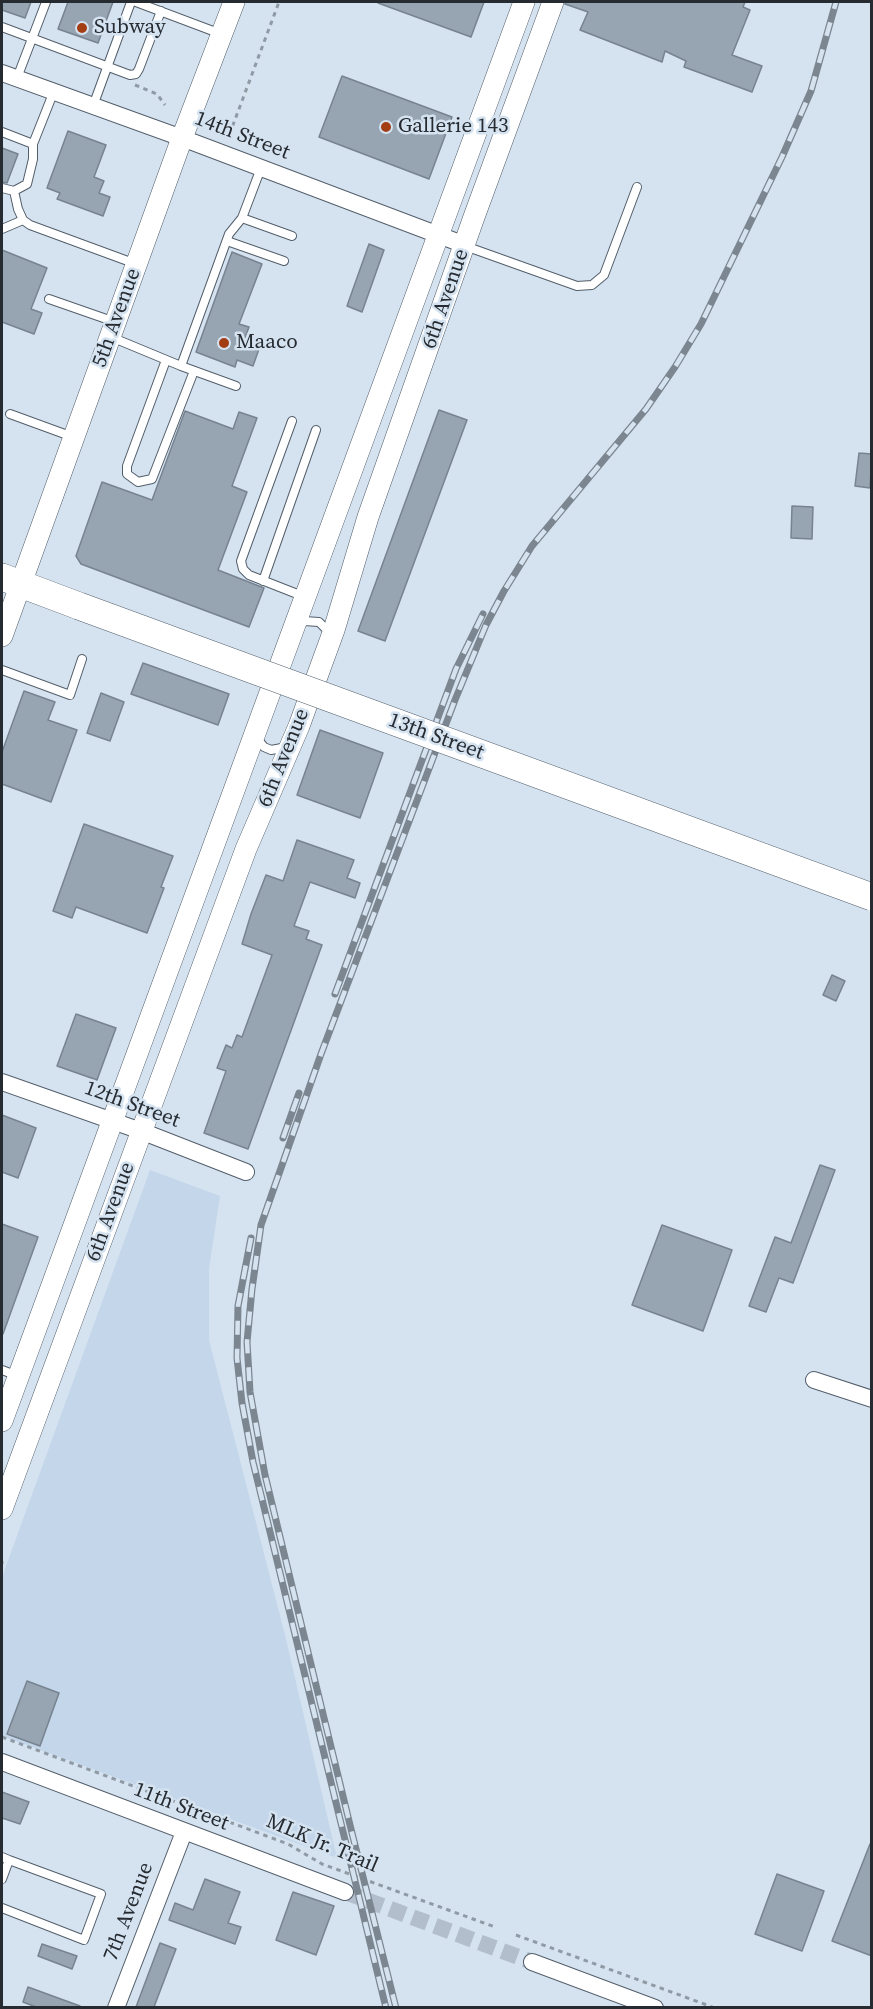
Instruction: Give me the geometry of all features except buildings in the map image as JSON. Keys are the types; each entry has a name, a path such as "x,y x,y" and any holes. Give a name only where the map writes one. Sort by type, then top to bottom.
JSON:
{"main road":[{"name":"13th Street","path":"11,581 872,897"}],"street":[{"name":"5th Avenue","path":"2,636 11,581 74,438 182,138 234,2"},
{"name":"6th Avenue","path":"2,1421 10,1373 113,1121 440,236 524,2"},
{"name":"6th Avenue","path":"2,1509 246,849 290,746 331,638 354,558 553,2"},
{"name":"14th Street","path":"9,75 465,245"},
{"name":"12th Street","path":"2,1082 141,1131 246,1172"},
{"path":"814,1380 872,1399"},
{"name":"11th Street","path":"2,1762 345,1893"},
{"name":"7th Avenue","path":"116,2007 184,1832"},
{"path":"532,1962 655,2007"}],"lane":[{"path":"9,75 32,38 46,2"},
{"path":"93,106 131,2"},
{"path":"136,2 221,34"},
{"path":"2,27 130,75 136,74 139,69 161,11"},
{"path":"2,188 14,191 27,184 31,174 33,144 54,91"},
{"path":"2,132 33,144"},
{"path":"181,366 226,241 242,218 261,168"},
{"path":"465,245 577,286 592,285 604,275 637,187"},
{"path":"14,191 23,220 42,231 136,264"},
{"path":"242,218 292,236"},
{"path":"2,229 23,220"},
{"path":"226,241 284,261"},
{"path":"49,299 113,330 166,360 236,386"},
{"path":"166,360 127,466 128,474 138,483 152,479 194,371"},
{"path":"10,414 74,438"},
{"path":"292,421 241,561 243,569 249,575 306,597"},
{"path":"263,580 316,430"},
{"path":"295,627 304,621 319,622 331,638"},
{"path":"2,670 70,695 82,659"},
{"path":"257,732 258,741 264,747 280,749 290,746"},
{"path":"2,1879 5,1859 101,1894 84,1940 2,1908"}],"path":[{"path":"215,130 226,129 233,124 279,2"},
{"name":"MLK Jr. Trail","path":"2,1737 288,1844 322,1864 495,1927"},
{"path":"516,1935 715,2007"}],"shaded area":[{"path":"150,1170 220,1196 209,1269 209,1340 285,1635 337,1858 2,1736 2,1577"}],"tunnel":[{"path":"345,1892 532,1962"}],"railway":[{"path":"396,2008 265,1475 250,1392 247,1342 261,1225 321,1054 455,700 486,625 532,546 646,409 701,324 782,157 811,91 836,2"},
{"path":"335,994 456,669 483,614"},
{"path":"283,1138 299,1093"},
{"path":"251,1238 238,1306 237,1358 242,1403 253,1462 386,2008"}],"place":[{"name":"Subway","path":"82,28"},
{"name":"Gallerie 143","path":"386,127"},
{"name":"Maaco","path":"224,343"}]}
